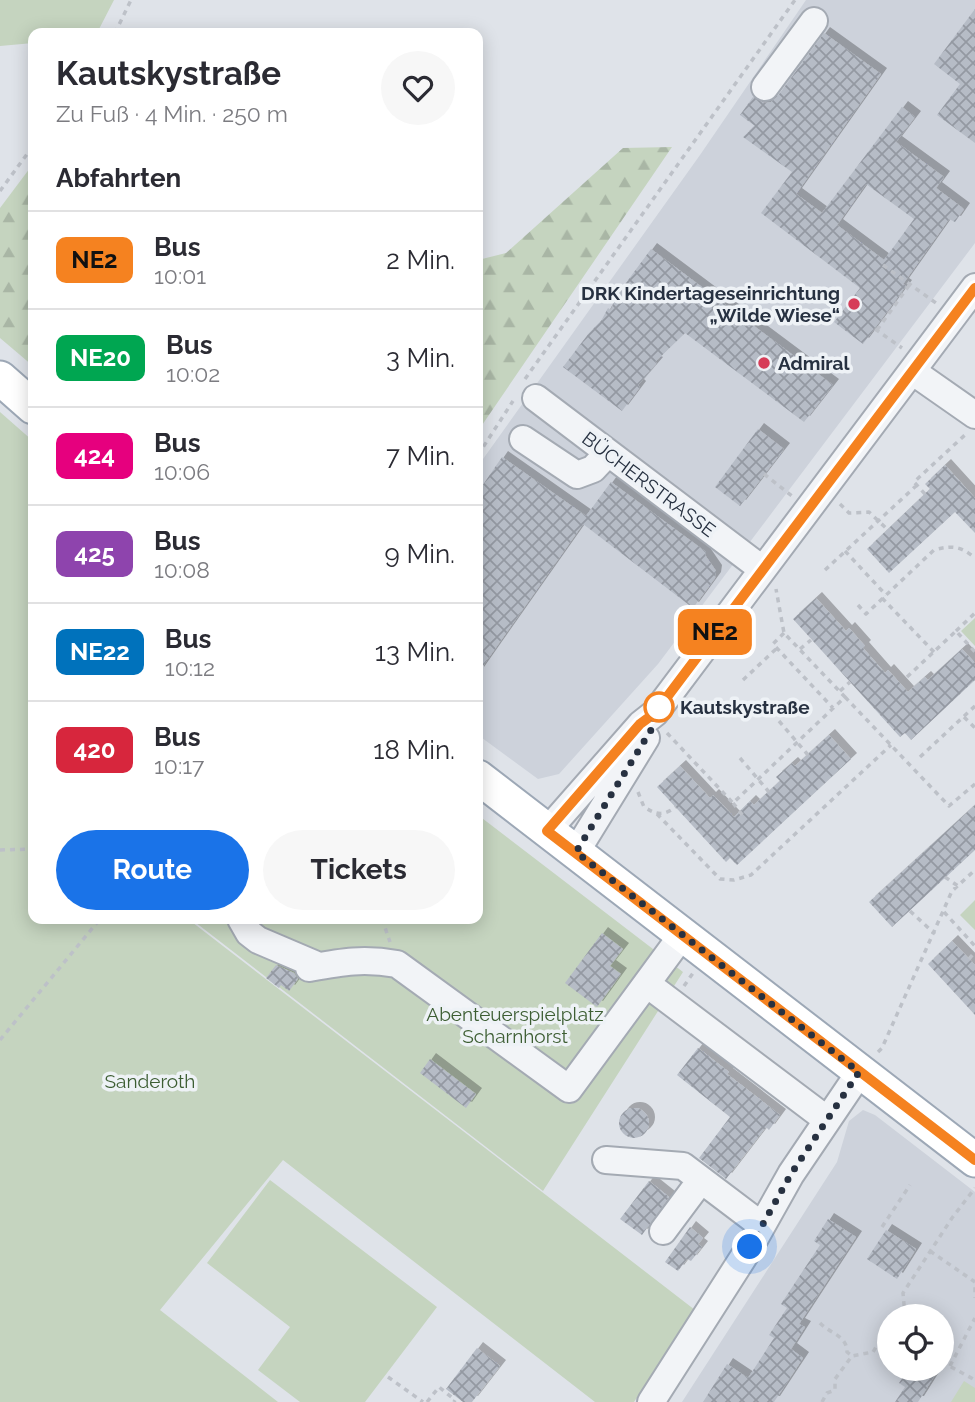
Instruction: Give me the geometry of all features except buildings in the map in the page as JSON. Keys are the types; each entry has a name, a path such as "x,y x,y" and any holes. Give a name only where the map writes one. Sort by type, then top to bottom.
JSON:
{"main road":[{"path":"0,378 28,403"},
{"path":"483,781 975,1160"}],"street":[{"path":"765,87 814,21"},
{"path":"576,852 651,730 661,723 769,578 907,360 975,288"},
{"path":"907,360 971,424"},
{"name":"BÜCHERSTRASSE","path":"524,393 608,453 769,578"},
{"path":"523,439 577,475 593,469 608,453"},
{"path":"547,831 640,724 661,723"},
{"path":"244,924 249,933 258,940 314,967 372,959 397,964 569,1089 683,934"},
{"path":"647,984 826,1119"},
{"path":"651,1402 750,1247 826,1119 859,1072"},
{"path":"606,1160 683,1166 761,1225"},
{"path":"663,1231 701,1180"}],"path":[{"path":"117,28 131,0"},
{"path":"483,448 524,393 795,0"},
{"path":"0,191 28,153"},
{"path":"883,265 936,303"},
{"path":"907,360 876,329 910,284"},
{"path":"925,494 914,482 971,424"},
{"path":"764,474 792,496"},
{"path":"825,570 917,485"},
{"path":"839,502 849,513 869,512 888,530"},
{"path":"859,606 866,614 934,550 947,546 962,547 975,557"},
{"path":"845,551 933,652"},
{"path":"769,578 784,633 950,806 975,784"},
{"path":"907,677 975,613"},
{"path":"956,631 975,652"},
{"path":"784,633 773,644 833,708"},
{"path":"800,649 811,640"},
{"path":"743,680 777,648"},
{"path":"840,691 850,682"},
{"path":"733,803 845,697"},
{"path":"920,758 975,706"},
{"path":"964,717 975,728"},
{"path":"779,720 808,755"},
{"path":"661,723 744,817"},
{"path":"635,784 644,807 657,814 720,879 734,880 751,875 891,745"},
{"path":"740,758 769,792"},
{"path":"657,814 665,814 676,807"},
{"path":"0,849 28,849"},
{"path":"859,1072 882,1048 952,891 975,870"},
{"path":"945,877 958,886"},
{"path":"909,911 935,934"},
{"path":"944,912 975,946"},
{"path":"0,1040 96,924"},
{"path":"969,959 975,952"},
{"path":"882,1227 910,1185"},
{"path":"904,1304 903,1293 975,1188"},
{"path":"930,1251 975,1282 975,1298"},
{"path":"954,1358 975,1318"},
{"path":"820,1323 828,1331 842,1337 847,1345 847,1352 852,1356"},
{"path":"822,1402 827,1393 835,1390 835,1379 852,1356 873,1352 877,1345"},
{"path":"954,1368 975,1380"},
{"path":"388,1377 425,1402 439,1387 455,1400 454,1402"}],"shaded area":[{"path":"806,0 975,0 975,243 658,664 559,774 538,779 483,739 483,459 700,155"},
{"path":"863,1110 875,1115 975,1192 975,1402 682,1402 837,1162 849,1121"}],"green space":[{"path":"0,0 114,0 100,28 28,28 28,43 0,46"},
{"path":"672,147 483,424 483,259 506,253 623,148"},
{"path":"28,171 28,362 0,338 0,208"},
{"name":"Sanderoth","path":"0,412 28,437 28,924 194,924 695,1310 634,1402 595,1402 283,1160 160,1310 278,1402 0,1402"},
{"path":"975,618 975,646 961,631"},
{"name":"Abenteuerspielplatz Scharnhorst","path":"483,819 683,972 543,1191 197,924 483,924"},
{"path":"975,900 975,930 960,915"},
{"path":"270,1180 437,1307 365,1402 300,1402 258,1370 290,1327 207,1263"},
{"path":"964,1381 975,1388 975,1402 951,1402"}],"bus line":[{"name":"NE2","path":"975,288 655,713 640,724 547,831 975,1160"}],"place":[{"name":"DRK Kindertageseinrichtung „Wilde Wiese“","path":"854,304"},
{"name":"Admiral","path":"764,363"},
{"name":"Kautskystraße","path":"659,707"}],"route":[{"path":"659,707 651,730 609,794 576,852 859,1072 791,1174 750,1247"}]}
